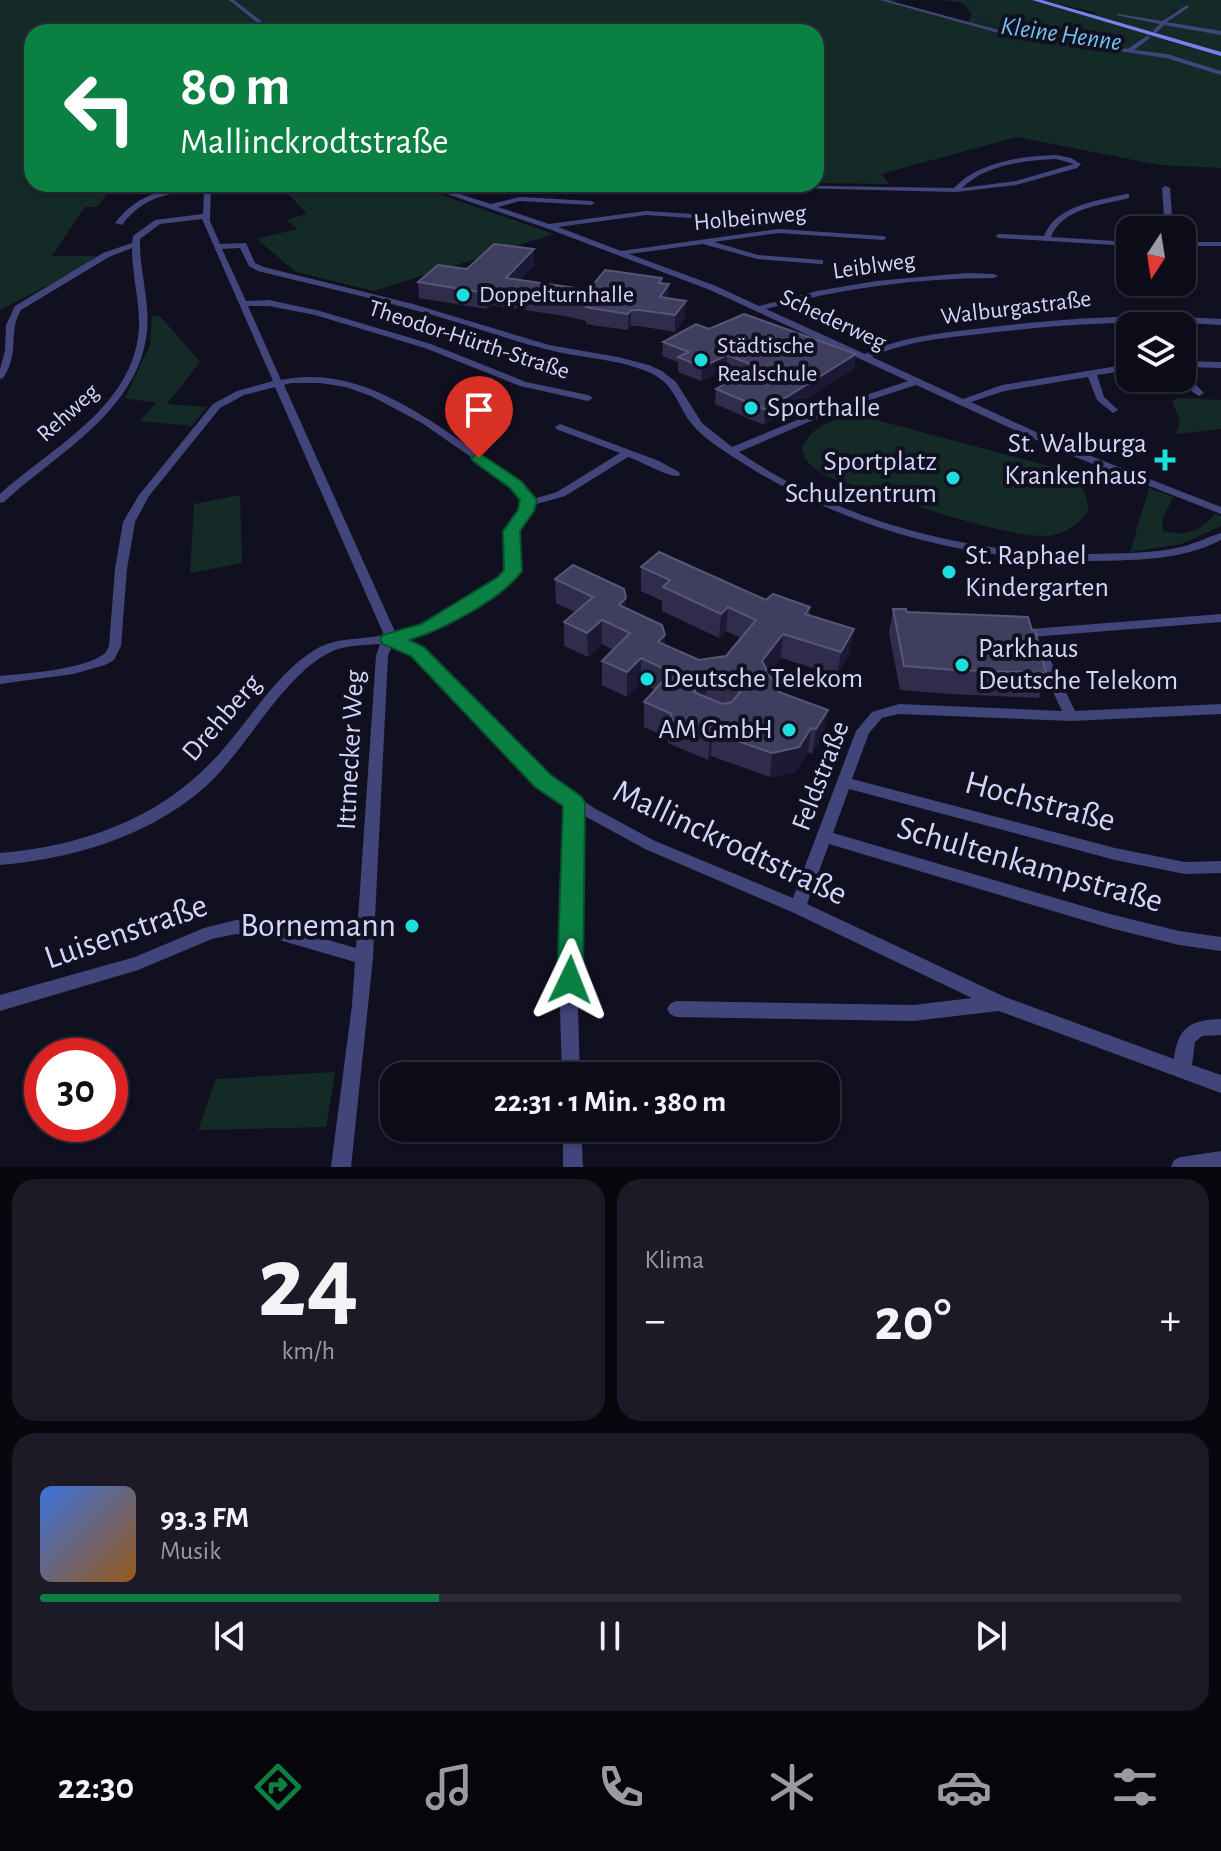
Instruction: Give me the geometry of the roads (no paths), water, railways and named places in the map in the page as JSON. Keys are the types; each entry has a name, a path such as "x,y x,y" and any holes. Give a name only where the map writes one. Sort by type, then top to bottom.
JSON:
{"main road":[{"path":"1035,0 1221,54"}],"street":[{"path":"231,0 262,24"},
{"path":"882,0 1002,32 1176,58 1221,73"},
{"path":"1156,31 1187,6"},
{"path":"1118,15 1221,33"},
{"path":"1128,51 1144,40"},
{"path":"824,187 956,190 1019,183 1078,164 1059,156 1038,157 972,176 956,190"},
{"path":"1166,188 1168,216"},
{"path":"119,223 130,209 162,192"},
{"name":"Ittmecker Weg","path":"208,192 205,216 217,247 387,623 390,640 382,656 365,958 341,1167"},
{"name":"Schederweg","path":"447,192 549,226 761,308 1100,464 1221,511"},
{"path":"1046,240 1049,227 1061,217 1126,196"},
{"path":"493,206 520,199 591,203"},
{"path":"549,226 637,213 723,218"},
{"path":"0,376 10,354 9,322 18,308 106,255 136,244 141,233 153,225 205,216"},
{"name":"Holbeinweg","path":"621,253 785,231 883,238"},
{"path":"999,236 1116,243"},
{"path":"703,241 757,257 820,262"},
{"name":"Rehweg","path":"0,500 104,411 126,381 139,350 143,329 136,244"},
{"path":"1196,244 1221,244"},
{"path":"217,247 243,245 252,264 261,269 347,289 548,347 625,362 659,373 680,390 697,425 731,451 826,505 886,528 961,547 1038,557 1119,557 1186,549 1221,536"},
{"name":"Leiblweg","path":"761,308 803,297 914,280 994,276"},
{"name":"Theodor-Hürth-Straße","path":"244,304 269,303 317,313 428,346 523,384 588,398"},
{"name":"Walburgastraße","path":"866,357 911,341 1073,320 1144,317 1221,322"},
{"path":"1196,366 1221,365"},
{"path":"963,402 993,390 1116,369"},
{"path":"1091,373 1100,398 1113,410"},
{"path":"0,680 98,663 111,655 115,646 129,522 142,497 216,406 236,394 295,378 357,387 395,402 502,474 525,493 529,503 561,494 627,453"},
{"path":"731,451 824,412 918,381"},
{"path":"1196,390 1199,393"},
{"path":"560,427 675,474"},
{"name":"Drehberg","path":"0,859 60,853 136,823 198,786 312,658 343,642 390,640 428,628 504,581 514,567 511,531 529,503"},
{"path":"1071,716 1029,630 1221,618"},
{"name":"Mallinckrodtstraße","path":"390,640 418,652 543,781 574,803 671,856 798,907 999,1003 1221,1084"},
{"name":"Feldstraße","path":"798,907 863,731 871,720 884,712 915,709 1071,716 1221,709"},
{"name":"Hochstraße","path":"846,783 1115,854 1185,868 1221,867"},
{"path":"571,1062 574,803"},
{"name":"Schultenkampstraße","path":"825,837 1110,921 1179,938 1221,944"},
{"name":"Luisenstraße","path":"0,1003 138,963 210,933 236,927 269,930 365,958"},
{"name":"Mallinckrodtstraße","path":"676,1009 913,1013 999,1003"},
{"path":"1182,1071 1186,1040 1190,1034 1200,1027 1221,1027"},
{"path":"572,1142 573,1167"},
{"path":"1181,1167 1221,1161"}],"waterway":[{"name":"Kleine Henne","path":"966,0 985,23 1000,28 1094,43 1115,44 1133,40 1167,44"},
{"path":"1181,2 1187,0"},
{"name":"Kleine Henne","path":"1216,49 1221,49"}],"place":[{"name":"Doppelturnhalle","path":"463,295"},
{"name":"Städtische Realschule","path":"701,360"},
{"name":"Sporthalle","path":"751,408"},
{"name":"St. Walburga Krankenhaus","path":"1165,460"},
{"name":"Sportplatz Schulzentrum","path":"953,478"},
{"name":"St. Raphael Kindergarten","path":"949,572"},
{"name":"Parkhaus Deutsche Telekom","path":"962,665"},
{"name":"Deutsche Telekom","path":"647,679"},
{"name":"AM GmbH","path":"789,730"},
{"name":"Bornemann","path":"412,926"}]}
